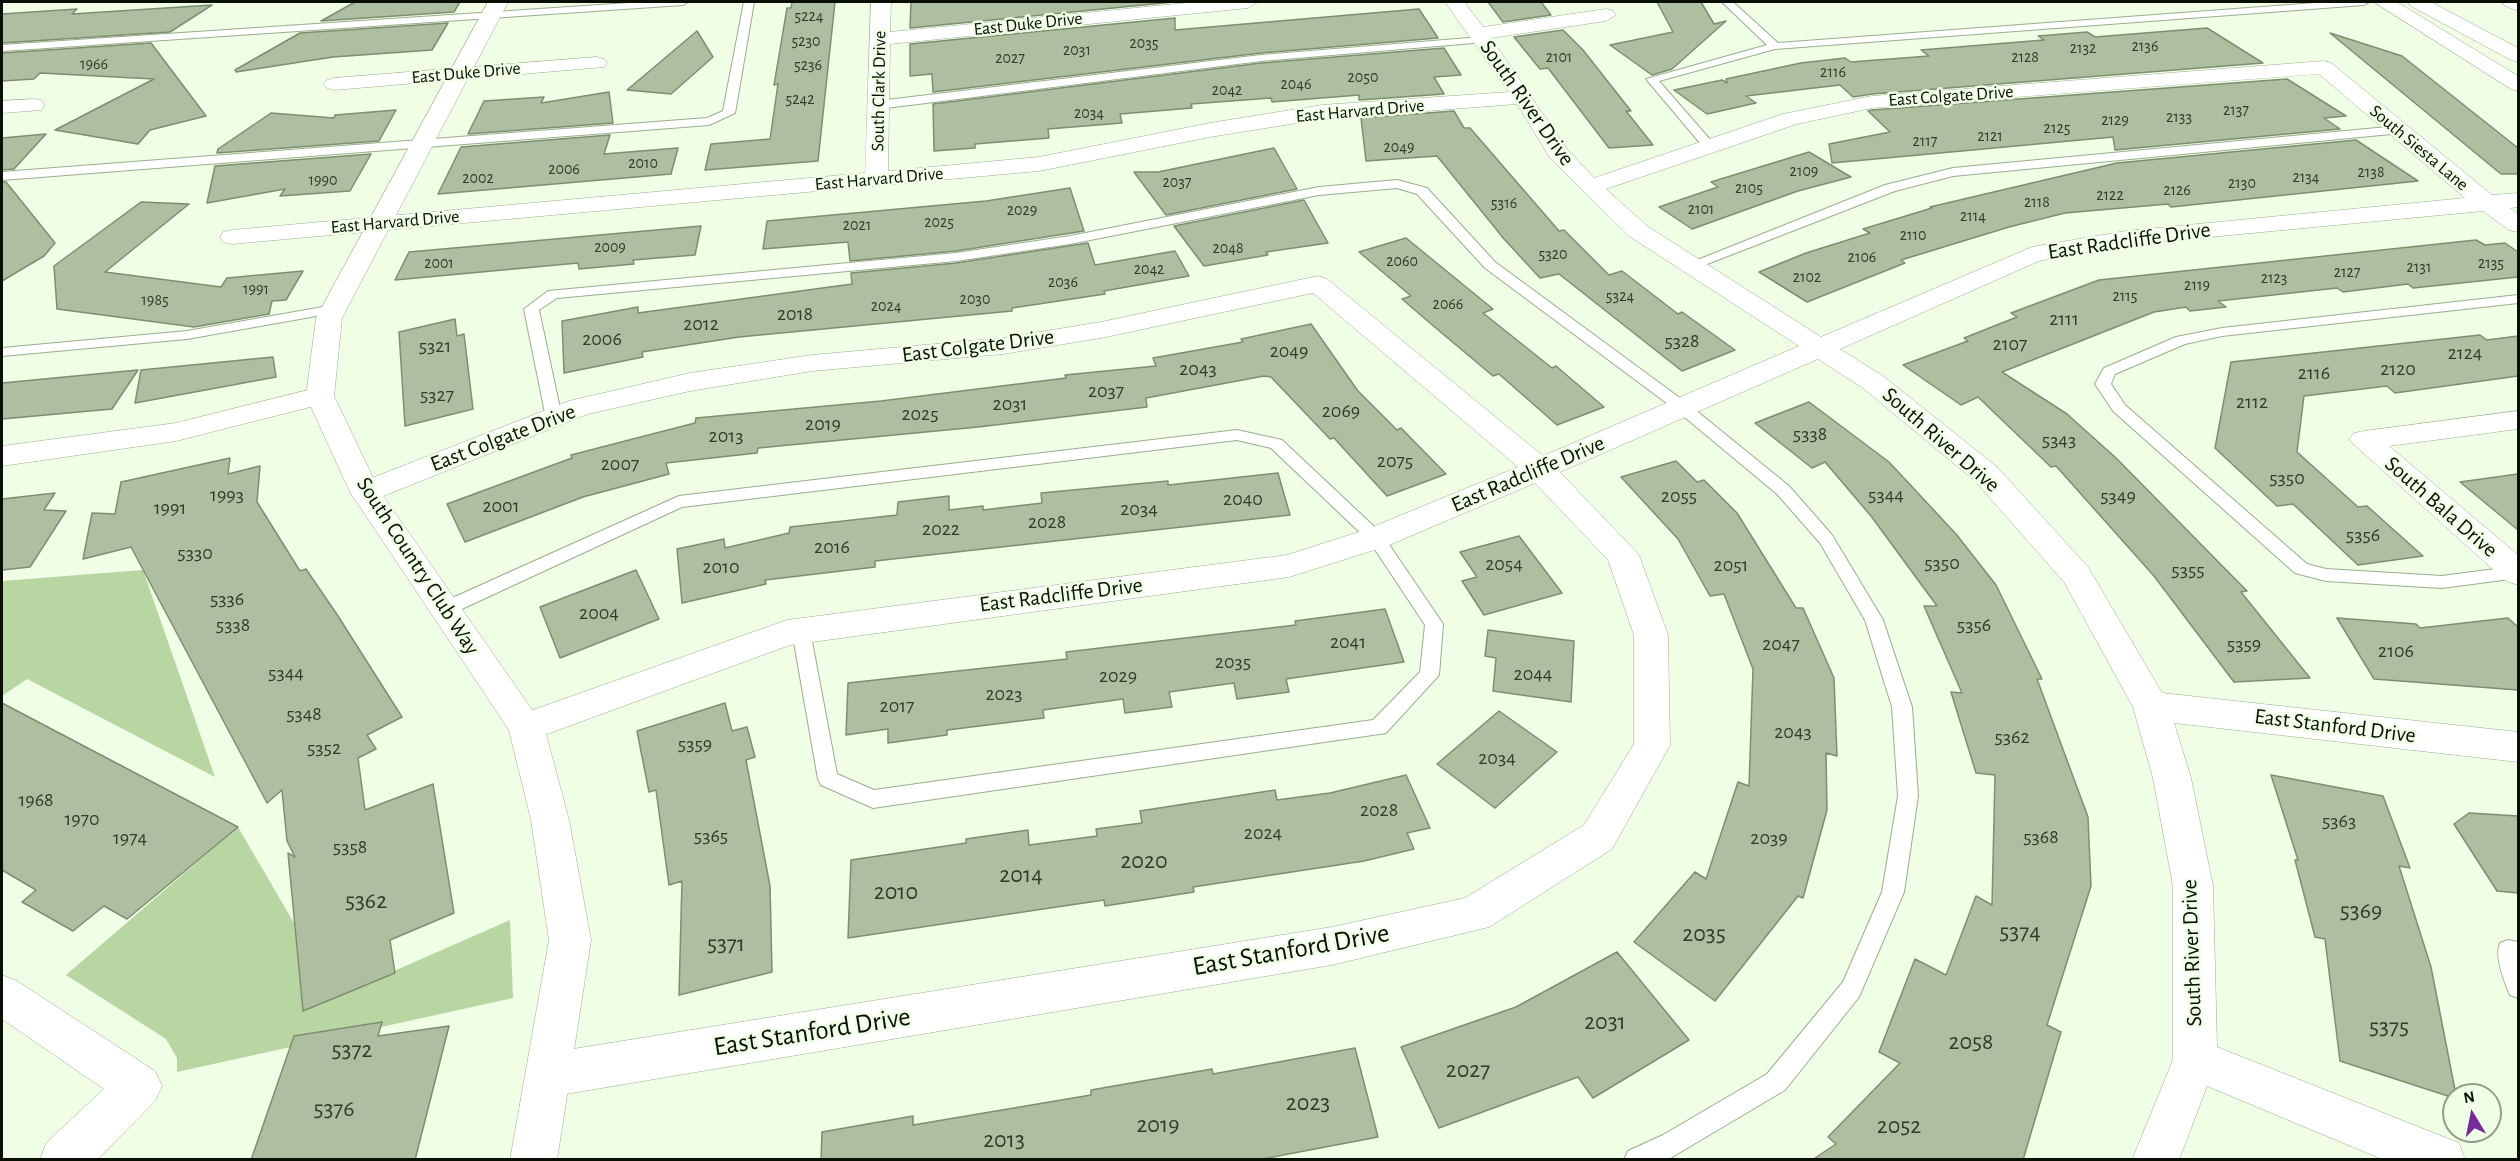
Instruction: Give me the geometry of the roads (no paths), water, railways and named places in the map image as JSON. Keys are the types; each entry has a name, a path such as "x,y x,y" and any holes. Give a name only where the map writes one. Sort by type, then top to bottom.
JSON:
{"main road":[{"name":"South Clark Drive","path":"876,180 881,2"},
{"name":"East Duke Drive","path":"880,39 1248,2"},
{"name":"South River Drive","path":"1455,2 1523,97 1558,153 1590,187 1638,231 1873,382 1986,474 2076,575 2151,706 2172,778 2193,886 2195,1060"},
{"path":"2384,2 2518,85"},
{"path":"2418,2 2518,56"},
{"path":"2512,2 2518,5"},
{"path":"2,456 176,432 320,396 329,318 333,309 494,8"},
{"path":"1479,37 1606,15"},
{"name":"East Duke Drive","path":"334,84 597,63"},
{"name":"East Colgate Drive","path":"1590,187 1791,119 1872,102 2324,67"},
{"name":"South Siesta Lane","path":"2324,67 2486,203 2518,225"},
{"name":"East Harvard Drive","path":"232,237 1039,164 1210,130 1322,112 1523,97"},
{"path":"2,107 33,105"},
{"name":"East Radcliffe Drive","path":"526,727 801,631 1289,566 1376,537 1540,470 2032,255 2126,238 2518,200"},
{"name":"East Colgate Drive","path":"365,492 579,407 690,382 812,363 1014,344 1101,330 1318,284 1540,470"},
{"name":"South Country Club Way","path":"320,396 365,492 526,727 550,820 570,940 533,1160"},
{"name":"South Bala Drive","path":"2518,420 2364,440 2518,572"},
{"name":"East Stanford Drive","path":"549,1075 1332,946 1474,914 1598,837 1652,744 1651,635 1623,555 1540,470"},
{"name":"East Stanford Drive","path":"2151,706 2518,747"},
{"path":"2,995 139,1086 63,1160"},
{"path":"2155,1160 2195,1060 2442,1160"}],"lane":[{"path":"2,48 494,8 683,2"},
{"path":"2,176 709,121 729,113 749,2"},
{"path":"1727,2 1775,46"},
{"path":"1709,146 1652,79 1775,46 2364,2"},
{"path":"878,105 1261,58 1479,37"},
{"path":"1692,265 1890,189 1953,172 2398,130"},
{"path":"554,418 531,309 553,294 956,257 1070,240 1319,191 1397,184 1422,191 1490,265 1682,407 1783,490 1826,539 1874,620 1902,707 1908,796 1893,892 1851,989 1776,1082 1672,1144 1638,1160"},
{"path":"2518,300 2222,332 2181,339 2109,371 2103,384 2119,408 2301,569 2326,575 2442,582 2518,572"},
{"path":"2,352 187,335 333,309"},
{"path":"445,609 679,502 1238,435 1276,444 1376,537 1434,624 1428,675 1379,727 873,799 828,779 801,631"},
{"path":"2518,952 2508,950 2518,987"}]}
